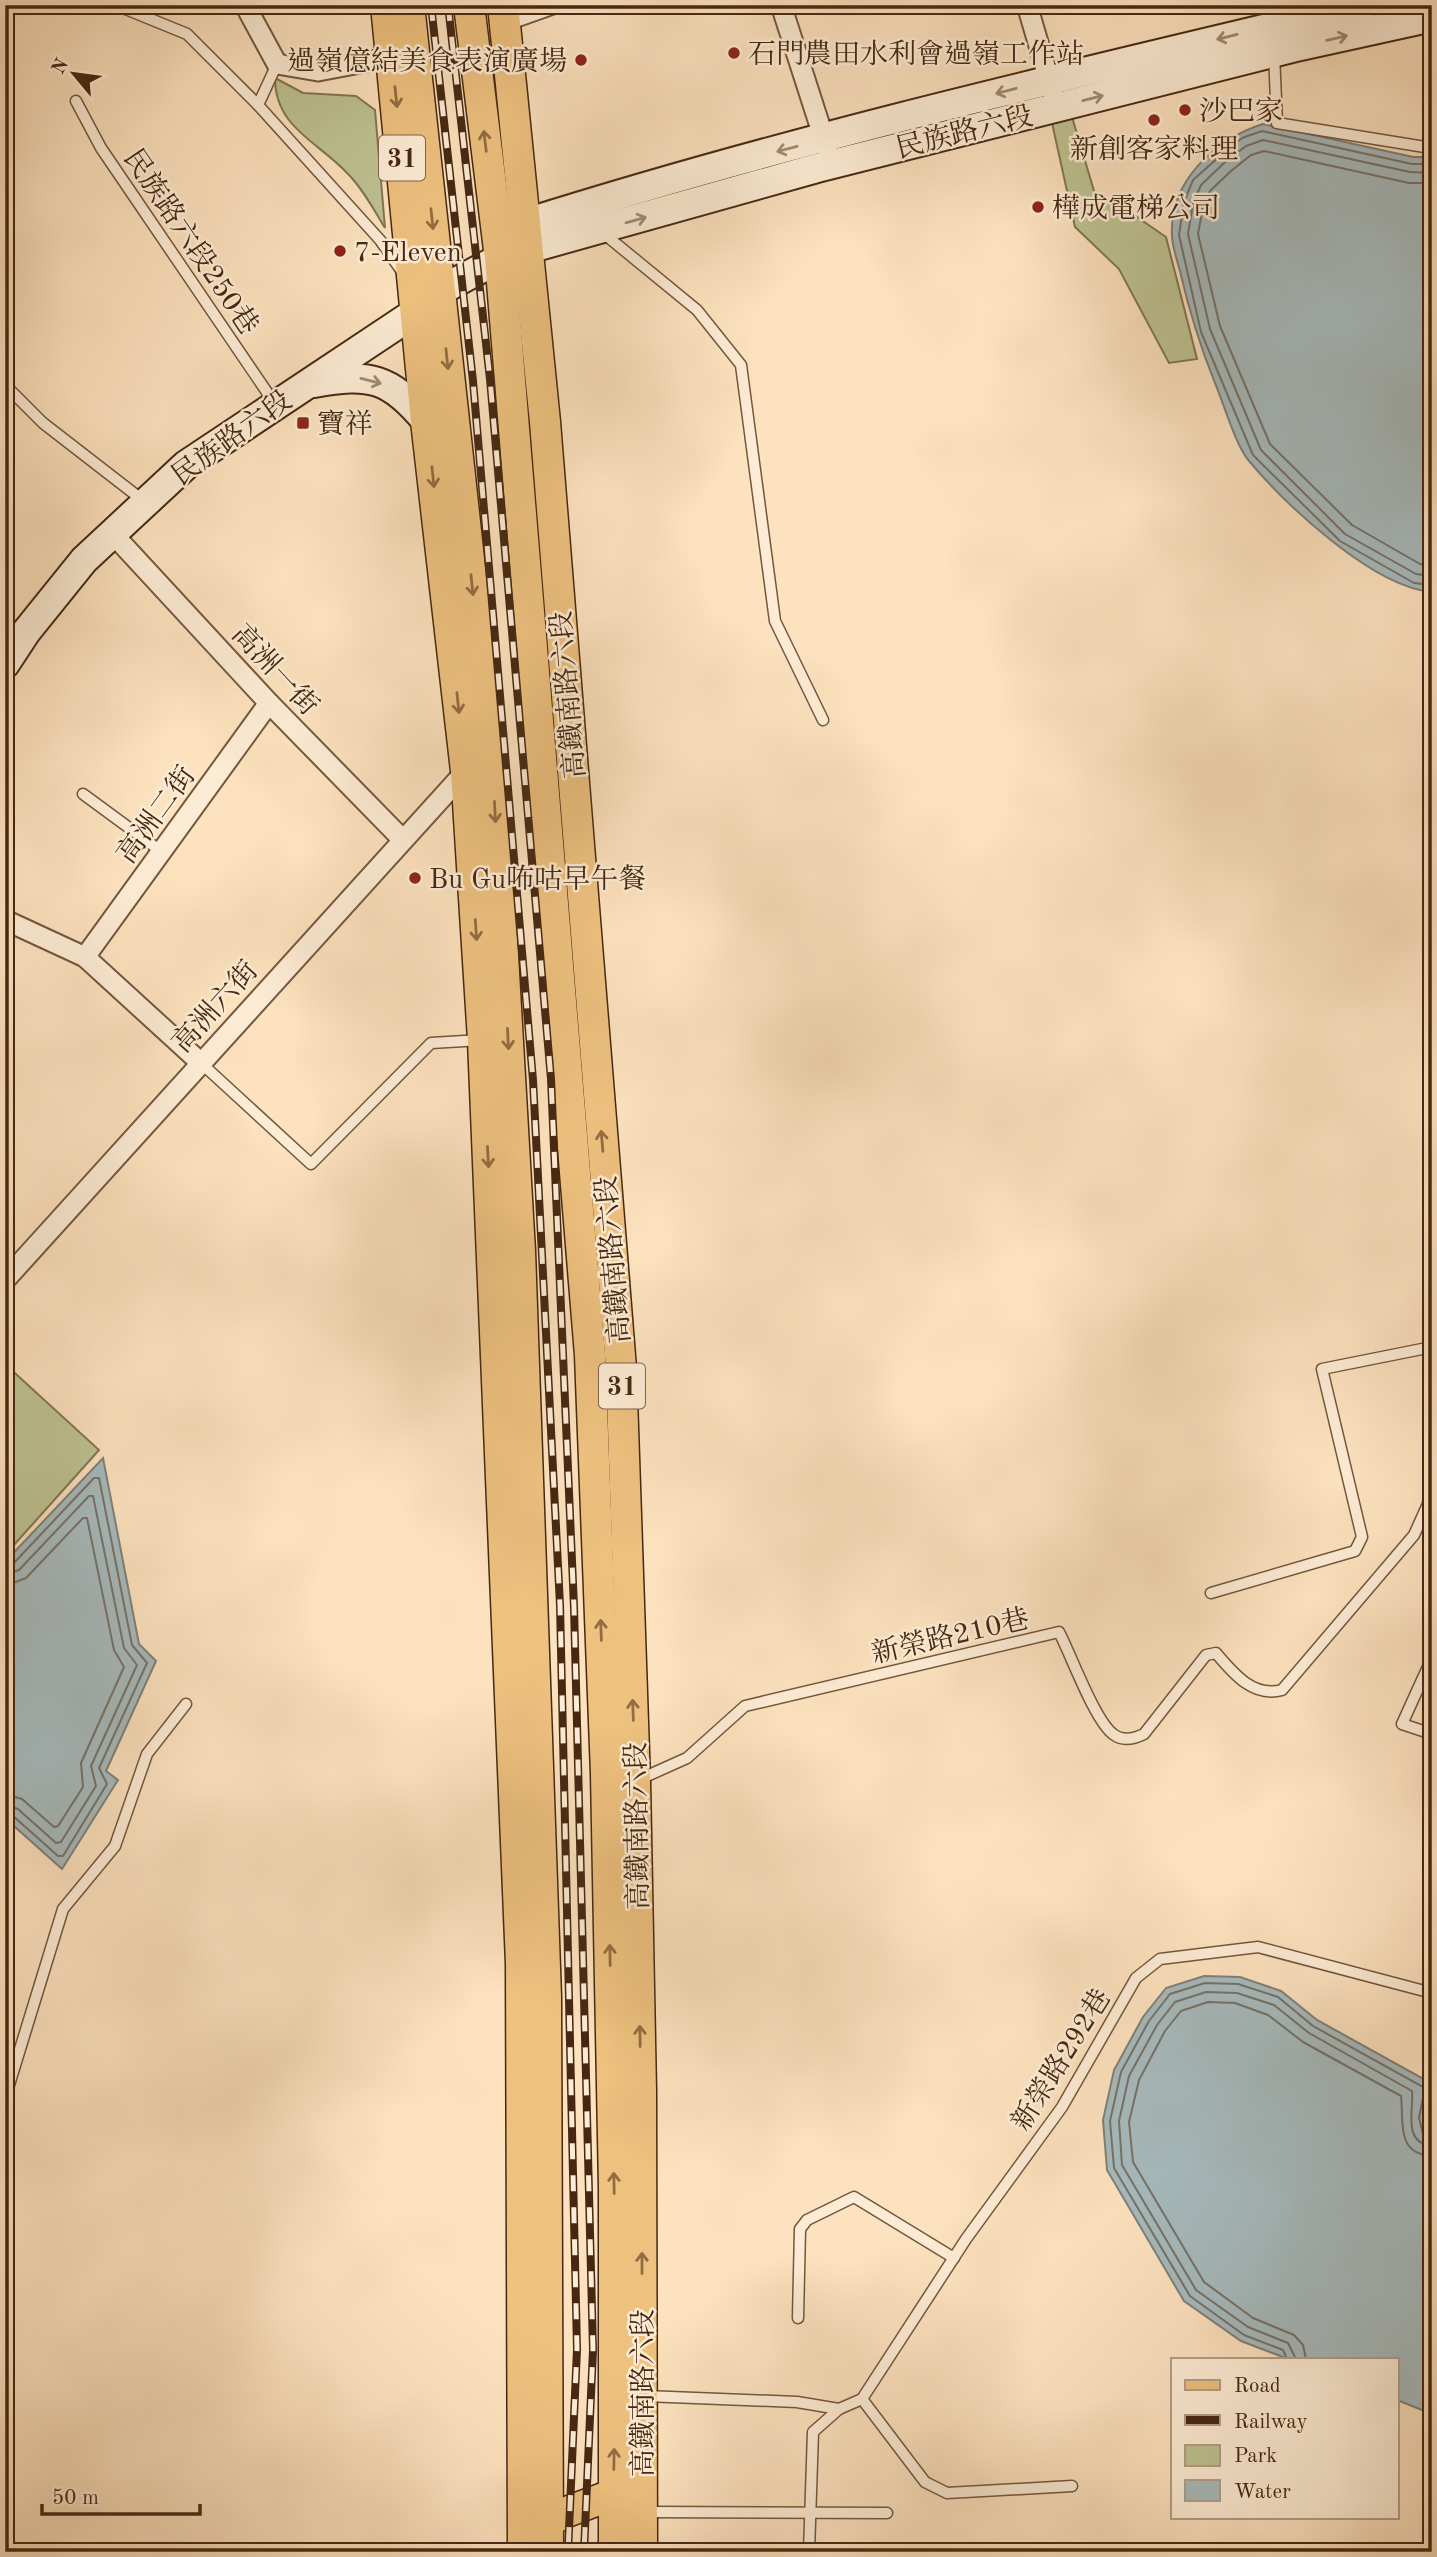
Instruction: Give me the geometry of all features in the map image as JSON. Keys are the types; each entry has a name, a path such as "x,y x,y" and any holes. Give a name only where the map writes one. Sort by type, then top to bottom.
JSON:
{"main road":[{"name":"31","path":"386,5 424,298 493,781 530,1502 545,1997 536,2540"},
{"name":"31","path":"409,5 424,298 426,421 466,771 483,1040 521,1964 536,2540"},
{"name":"31","path":"469,5 499,258"},
{"name":"民族路六段","path":"828,152 1058,107 1366,5"},
{"name":"31","path":"504,13 527,236"},
{"name":"民族路六段","path":"5,664 26,632 84,560 186,465 424,298 499,258 527,236 828,152 1049,80 1287,30 1432,16"},
{"name":"高鐵南路六段","path":"527,236 617,1326 625,1454 635,1781 642,2552"},
{"name":"高鐵南路六段","path":"499,258 590,1355 607,1788 614,2202 614,2552"},
{"path":"304,384 345,377 369,379 406,397 426,421"},
{"path":"590,1355 625,1454"},
{"path":"498,1376 530,1502"},
{"path":"536,2540 564,2513 614,2494"}],"street":[{"path":"245,5 277,64 318,71 392,57"},
{"path":"504,13 550,5"},
{"path":"781,5 828,152"},
{"path":"1027,5 1058,107"},
{"name":"高洲一街","path":"112,533 269,703 403,840"},
{"name":"高洲二街","path":"85,957 269,703"},
{"name":"高洲六街","path":"5,1280 466,771"},
{"path":"5,920 85,957 201,1063"}],"lane":[{"path":"116,5 187,34 258,105 380,240 424,298"},
{"path":"1287,30 1277,123 1431,148"},
{"path":"258,105 277,64"},
{"name":"民族路六段250巷","path":"76,101 101,148 275,405"},
{"path":"586,219 697,310 741,365 775,621 823,720"},
{"path":"5,385 43,423 145,502"},
{"path":"83,794 162,852"},
{"path":"201,1063 311,1164 431,1043 483,1040"},
{"path":"1211,1593 1355,1551 1362,1537 1322,1369 1432,1347"},
{"name":"新榮路210巷","path":"635,1781 687,1758 745,1706 1059,1632 1102,1720 1112,1734 1123,1738 1133,1740 1144,1734 1206,1655 1216,1653 1236,1679 1271,1693 1282,1690 1414,1535 1428,1504 1432,1461"},
{"path":"1432,1658 1402,1724 1432,1734"},
{"path":"5,2098 63,1909 115,1846 147,1754 186,1704"},
{"name":"新榮路292巷","path":"862,2399 954,2258 1062,2107 1136,1978 1160,1959 1258,1947 1432,1993"},
{"path":"798,2318 800,2229 807,2220 854,2197 954,2258"},
{"path":"642,2396 797,2402 839,2409"},
{"path":"809,2552 813,2432 839,2409 862,2399 925,2482 947,2493 1072,2486"},
{"path":"642,2512 887,2513"}],"green space":[{"path":"275,78 303,93 356,96 375,110 385,228 353,180 290,122 282,110"},
{"path":"1072,117 1097,201 1121,206 1166,237 1197,359 1169,363 1119,269 1075,227 1052,123"},
{"path":"5,1364 99,1450 5,1555"}],"water":[{"path":"1263,124 1413,157 1432,157 1432,592 1409,587 1358,560 1285,500 1244,454 1204,355 1174,248 1173,215 1178,197 1199,165 1229,140"},
{"path":"103,1458 139,1644 156,1661 106,1771 118,1780 62,1869 5,1818 5,1562"},
{"path":"1204,1976 1240,1977 1281,1991 1317,2020 1431,2083 1426,2119 1432,2143 1432,2414 1398,2400 1398,2358 1285,2358 1241,2341 1184,2301 1107,2170 1103,2120 1114,2070 1143,2017 1166,1988"}],"railway":[{"path":"431,5 473,381 533,1080 560,1605 577,2349 568,2552"},
{"path":"448,5 490,379 551,1079 574,1607 593,2350 584,2552"}],"place":[{"name":"石門農田水利會過嶺工作站","path":"734,53"},
{"name":"過嶺億結美食表演廣場","path":"581,60"},
{"name":"沙巴家","path":"1185,110"},
{"name":"新創客家料理","path":"1154,120"},
{"name":"樺成電梯公司","path":"1038,207"},
{"name":"7-Eleven","path":"340,251"},
{"name":"寶祥","path":"303,423"},
{"name":"Bu Gu咘咕早午餐","path":"415,878"}]}
